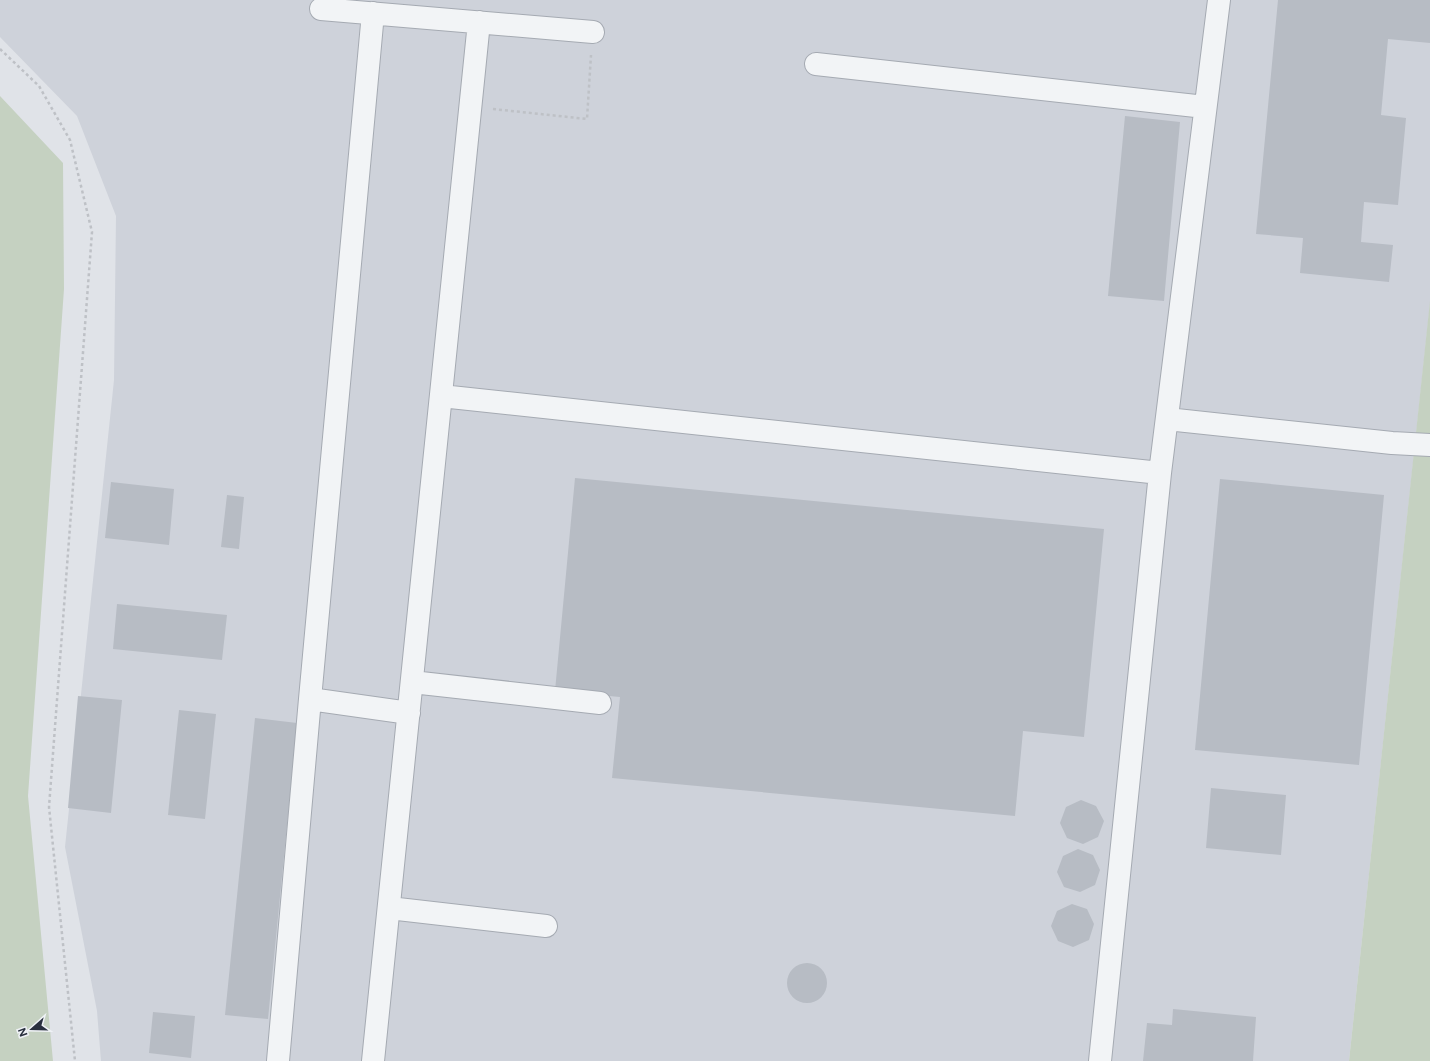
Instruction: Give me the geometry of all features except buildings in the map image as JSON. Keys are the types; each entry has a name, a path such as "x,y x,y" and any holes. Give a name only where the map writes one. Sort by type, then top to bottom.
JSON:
{"lane":[{"path":"1100,1061 1160,473 1219,0"},
{"path":"321,9 593,32"},
{"path":"278,1061 373,13"},
{"path":"373,1061 479,22"},
{"path":"816,64 1205,107"},
{"path":"441,396 1160,473"},
{"path":"1167,419 1392,443 1430,445"},
{"path":"412,682 600,703"},
{"path":"310,699 409,713"},
{"path":"389,908 546,926"}],"path":[{"path":"471,107 587,119 593,32"},
{"path":"0,50 39,86 70,140 92,232 48,807 75,1061"}],"shaded area":[{"path":"0,0 1430,0 1430,304 1349,1061 101,1061 97,1011 65,847 114,380 116,216 77,116 0,37"}],"green space":[{"path":"0,96 63,163 64,289 28,796 53,1061 0,1061"},
{"path":"1430,301 1430,1061 1349,1061"}]}
